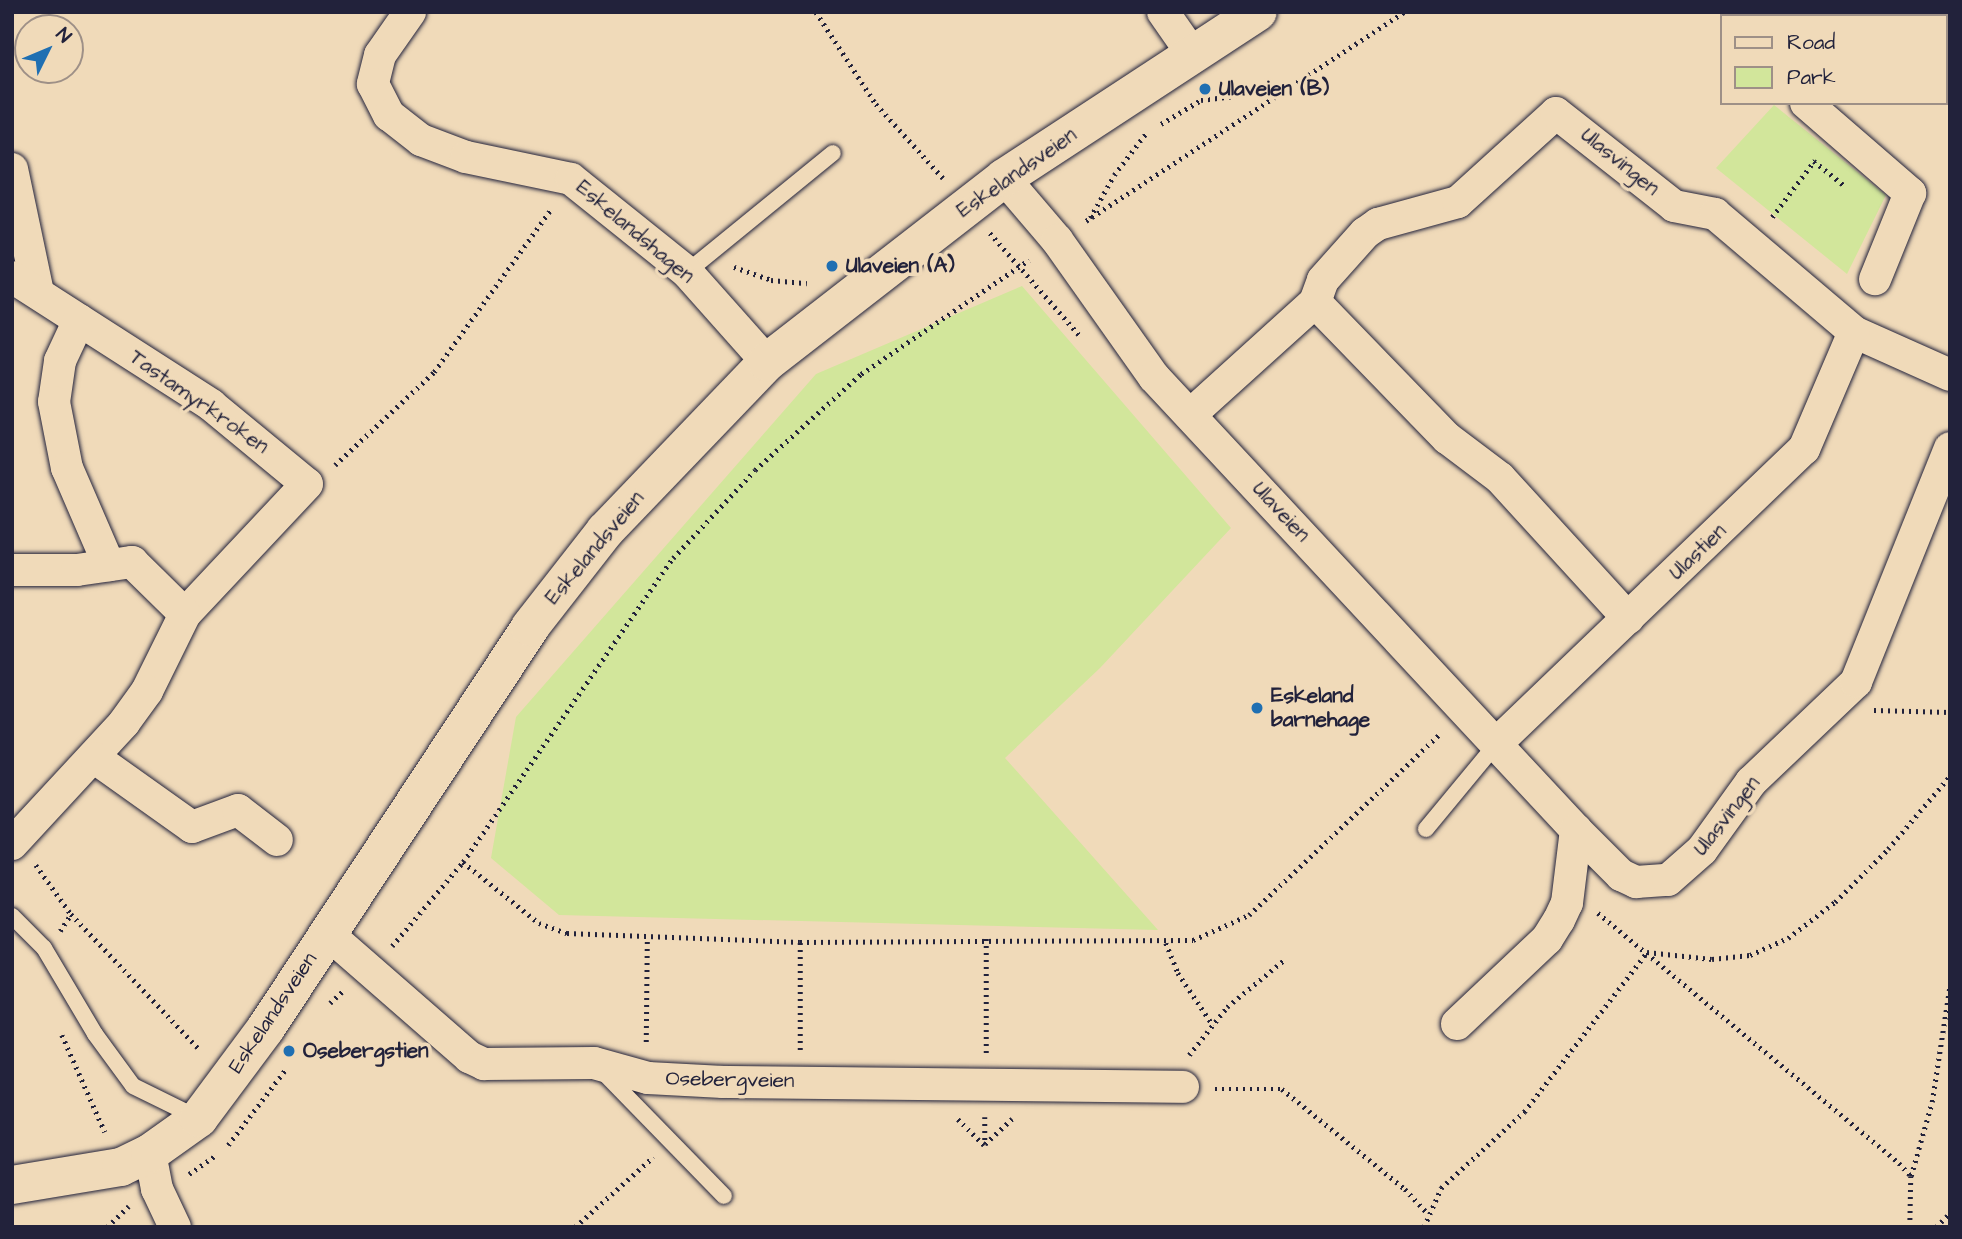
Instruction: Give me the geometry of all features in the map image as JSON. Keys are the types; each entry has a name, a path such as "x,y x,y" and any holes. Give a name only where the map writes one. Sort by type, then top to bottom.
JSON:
{"main road":[{"name":"Eskelandsveien","path":"12,1185 121,1167 154,1171 199,1118 266,1028 530,627 605,531 767,362 1004,178 1258,12"},
{"name":"Eskelandsveien","path":"12,1167 53,1177"}],"street":[{"name":"Eskelandshagen","path":"410,12 380,55 373,83 390,115 421,140 466,157 571,179 697,264 767,362"},
{"path":"1163,12 1193,55"},
{"path":"1808,105 1910,193 1875,279"},
{"name":"Ulasvingen","path":"1190,415 1315,302 1323,280 1366,233 1378,224 1458,202 1556,113 1674,206 1715,214 1854,332 1950,374"},
{"path":"12,169 25,285"},
{"name":"Ulaveien","path":"1004,178 1057,240 1112,322 1190,415 1498,741 1576,830"},
{"name":"Tastamyrkroken","path":"22,852 147,691 185,614 307,484 211,405 25,285"},
{"path":"1315,302 1447,438 1500,478 1628,618"},
{"path":"79,320 60,361 54,402 67,468 109,565"},
{"name":"Ulastien","path":"1498,741 1804,449 1854,332"},
{"name":"Ulasvingen","path":"1576,830 1621,874 1636,882 1668,880 1702,850 1751,782 1856,682 1950,449"},
{"path":"12,570 132,562 185,614"},
{"path":"95,758 192,827 238,810 277,840"},
{"path":"1457,1024 1547,939 1559,920 1567,903 1576,830"},
{"name":"Osebergveien","path":"327,933 370,967 469,1057 484,1064 594,1063 648,1077 1183,1087"},
{"path":"154,1171 176,1227"}],"lane":[{"path":"697,264 833,153"},
{"path":"1426,829 1498,741"},
{"path":"12,916 44,948 95,1034 133,1086 199,1118"},
{"path":"594,1063 724,1196"}],"path":[{"path":"816,12 876,104 948,184"},
{"path":"324,1013 413,926 463,862 673,558 755,470 860,374 1057,240 1404,12"},
{"path":"1090,219 1145,134 1201,100 1288,89"},
{"path":"1752,243 1834,129"},
{"path":"332,467 434,372 571,179"},
{"path":"697,264 771,280 808,283"},
{"path":"1839,700 1883,712 1950,712"},
{"path":"463,862 539,923 567,933 800,942 986,938 1166,943 1216,933 1249,915 1443,732"},
{"path":"1424,1227 1427,1213 1441,1188 1496,1142 1564,1065 1647,952 1712,959 1750,955 1788,938 1835,902 1888,849 1950,776"},
{"path":"22,852 71,914 198,1048"},
{"path":"647,937 648,1077"},
{"path":"985,1084 986,938"},
{"path":"799,1081 800,942"},
{"path":"1166,943 1178,972 1213,1026"},
{"path":"1284,960 1247,988 1191,1051 1182,1070 1183,1087 1282,1089 1405,1189 1427,1213"},
{"path":"1911,1176 1932,1102 1950,984"},
{"path":"107,1227 128,1206 154,1171 202,1168 239,1136 294,1057"},
{"path":"575,1227 671,1140"},
{"path":"1936,1227 1950,1213"}],"green space":[{"path":"1774,105 1886,195 1847,274 1716,168"},
{"path":"1022,286 1231,528 1100,668 1005,758 1158,930 559,915 491,858 516,717 816,374"}],"place":[{"name":"Ulaveien (B)","path":"1205,89"},
{"name":"Ulaveien (A)","path":"832,266"},
{"name":"Eskeland barnehage","path":"1257,708"},
{"name":"Osebergstien","path":"289,1051"}]}
